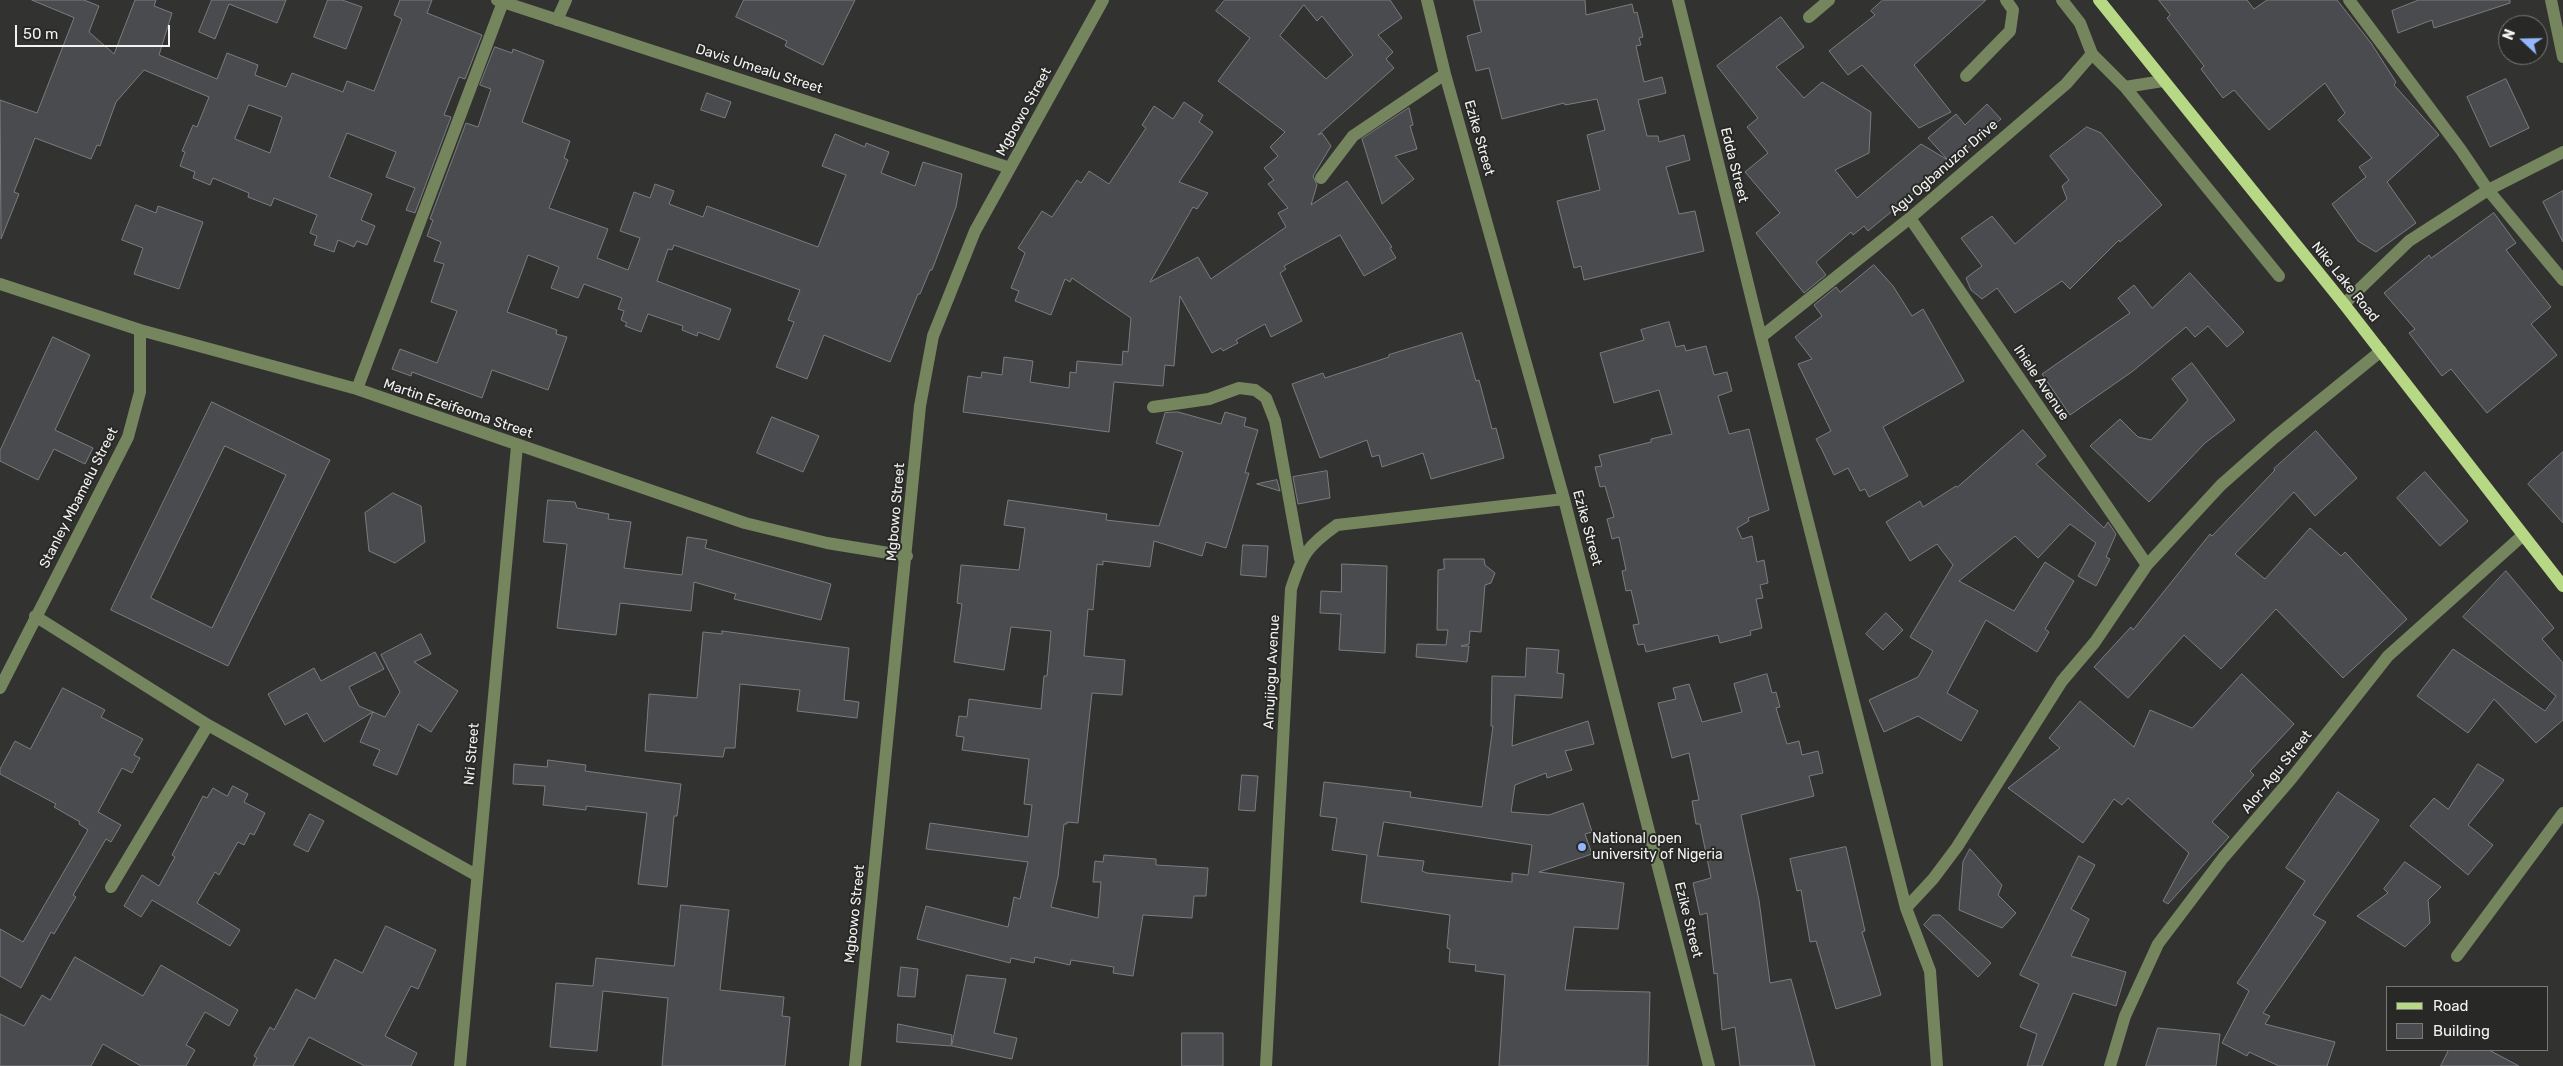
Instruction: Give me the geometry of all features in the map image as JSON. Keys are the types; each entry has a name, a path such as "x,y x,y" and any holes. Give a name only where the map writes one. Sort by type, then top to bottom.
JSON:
{"main road":[{"name":"Nike Lake Road","path":"2099,0 2344,304 2522,536 2563,586"}],"street":[{"path":"557,20 566,0"},
{"name":"Mgbowo Street","path":"855,1066 907,556 920,406 933,336 975,231 1103,0"},
{"name":"Ezike Street","path":"1427,0 1445,74 1564,499 1709,1066"},
{"name":"Edda Street","path":"1678,0 1761,337 1906,908 1930,971 1937,1066"},
{"path":"1809,17 1829,0"},
{"path":"1966,76 2010,31 2013,10 2006,0"},
{"path":"2062,0 2080,23 2092,54 2125,87 2278,276"},
{"path":"2350,0 2462,150 2488,190 2563,280"},
{"path":"2551,0 2563,56"},
{"path":"358,389 500,1"},
{"name":"Davis Umealu Street","path":"500,1 1010,168"},
{"name":"Agu Ogbanuzor Drive","path":"1761,337 1910,218 2066,84 2092,54"},
{"path":"1321,178 1353,136 1445,74"},
{"path":"2125,87 2163,81"},
{"path":"2344,304 2409,242 2488,190 2563,152"},
{"name":"Ihiele Avenue","path":"1910,218 2147,565"},
{"name":"Martin Ezeifeoma Street","path":"0,284 140,330 358,389 517,446 745,523 828,543 907,556"},
{"name":"Stanley Mbamelu Street","path":"0,688 35,616 128,437 140,392 140,330"},
{"path":"1906,908 1933,879 1957,847 2062,681 2095,642 2147,565 2221,485 2274,438 2381,351"},
{"path":"1153,407 1209,399 1239,388 1255,390 1266,398 1276,421 1300,559"},
{"name":"Nri Street","path":"460,1066 476,875 517,446"},
{"name":"Amujiogu Avenue","path":"1266,1066 1291,589 1300,559 1317,539 1338,525 1564,499"},
{"name":"Alor-Agu Street","path":"2110,1066 2125,1016 2158,944 2223,858 2290,779 2388,656 2522,536"},
{"path":"35,616 208,726 476,875"},
{"path":"111,887 208,726"},
{"path":"2457,956 2563,813"}],"building":[{"path":"32,0 84,0 99,6 89,32 114,54 135,0 156,0 154,6 172,13 159,55 217,79 227,53 258,65 255,75 286,87 292,73 343,92 347,81 374,91 402,19 394,15 400,0 432,0 427,13 482,35 465,79 459,77 444,115 451,117 415,213 406,210 415,188 386,177 396,152 347,133 329,177 372,194 361,220 375,226 367,245 357,241 354,247 338,240 334,252 314,245 317,236 310,233 317,215 274,198 271,206 248,197 249,193 213,178 210,185 193,178 195,172 180,166 185,152 182,151 193,125 197,127 209,97 144,70 116,102 100,146 97,145 91,159 35,138 14,192 19,194 1,239 0,100 37,113 74,18","holes":["249,105 282,117 270,153 235,139"]},
{"path":"212,0 286,0 277,23 229,4 215,39 199,32"},
{"path":"328,0 342,0 362,7 346,49 314,37"},
{"path":"744,0 855,0 823,65 785,46 787,41 736,17"},
{"path":"1225,0 1390,0 1402,18 1378,35 1393,52 1386,59 1394,68 1318,135 1322,133 1331,146 1313,176 1317,185 1311,205 1347,181 1392,247 1390,248 1396,258 1364,276 1340,235 1284,266 1286,269 1280,273 1302,321 1271,337 1265,324 1236,340 1238,343 1223,351 1221,348 1212,353 1180,296 1174,366 1165,365 1163,386 1114,382 1109,432 963,412 968,376 981,378 982,372 1002,375 1004,357 1033,361 1030,382 1069,388 1070,372 1076,373 1077,361 1122,365 1123,351 1128,352 1131,318 1072,278 1070,282 1065,279 1051,315 1015,301 1019,291 1011,288 1025,253 1018,248 1042,211 1052,217 1077,180 1081,183 1089,171 1109,184 1146,128 1142,125 1154,106 1173,119 1184,102 1203,115 1199,122 1213,132 1179,182 1208,193 1197,209 1193,207 1150,282 1198,257 1211,279 1286,227 1278,213 1288,208 1268,184 1274,180 1264,168 1278,156 1270,147 1285,132 1218,81 1250,38 1216,11","holes":["1304,5 1317,21 1322,16 1353,55 1326,79 1280,36"]},
{"path":"1474,0 1585,0 1586,15 1632,4 1634,13 1637,12 1643,37 1639,38 1641,45 1636,46 1644,82 1662,77 1666,93 1638,100 1647,136 1658,136 1659,142 1684,135 1690,160 1666,167 1679,214 1695,211 1704,251 1584,280 1581,266 1574,268 1557,201 1600,190 1587,135 1605,130 1597,99 1565,105 1564,103 1502,119 1489,68 1476,71 1467,36 1481,32"},
{"path":"1883,0 1986,0 1914,65 1951,112 1919,128 1862,65 1848,75 1829,51 1875,15 1871,11"},
{"path":"2159,0 2247,0 2254,9 2267,0 2337,0 2371,43 2396,82 2394,85 2439,135 2387,182 2416,223 2376,252 2358,241 2332,204 2366,177 2359,167 2372,158 2338,120 2345,113 2325,83 2269,130 2234,90 2223,98 2201,69 2204,66 2167,18 2170,15"},
{"path":"2419,0 2510,0 2510,3 2434,28 2432,20 2398,33 2392,11"},
{"path":"1781,17 1804,47 1776,67 1804,98 1822,82 1871,112 1869,153 1835,170 1857,198 1921,144 1948,160 1928,138 1956,114 1965,125 1987,104 2001,119 1868,231 1864,226 1853,235 1851,232 1816,262 1826,275 1804,293 1756,233 1780,213 1745,172 1768,153 1747,127 1758,118 1717,66"},
{"path":"495,47 512,53 513,49 544,61 522,122 570,141 564,158 568,160 549,208 608,229 597,258 628,270 640,238 620,231 634,192 650,198 655,184 674,191 669,204 703,217 707,206 818,247 846,175 822,166 835,134 865,147 866,143 889,152 881,173 915,186 923,162 962,174 956,207 932,270 930,270 920,294 918,294 890,362 824,335 807,379 776,367 794,322 788,320 800,290 674,245 672,250 668,249 657,281 731,309 719,340 698,332 697,336 682,330 683,326 648,314 641,332 625,326 627,323 621,320 624,311 618,309 622,298 584,284 578,298 551,288 559,267 528,255 507,312 557,330 556,334 567,337 548,390 492,370 482,398 412,372 411,376 392,369 400,349 437,363 457,311 431,302 444,264 434,261 441,242 427,236 433,220 430,219 466,123 478,127 491,89 480,85"},
{"path":"2506,79 2529,128 2490,147 2467,97"},
{"path":"707,93 731,102 725,118 701,110"},
{"path":"1409,108 1413,125 1410,126 1417,149 1395,156 1414,179 1382,204 1362,139"},
{"path":"2087,127 2101,133 2162,205 2120,242 2119,240 2070,289 2062,281 2015,313 1997,288 1982,299 1971,290 1966,278 1982,266 1961,238 1992,216 2015,244 2067,199 2062,186 2069,180 2050,156"},
{"path":"2563,191 2563,242 2543,202"},
{"path":"136,205 156,213 158,206 203,222 179,289 134,274 143,248 122,240"},
{"path":"2494,213 2516,243 2506,250 2551,307 2531,324 2557,355 2487,413 2451,369 2442,376 2409,333 2415,329 2384,293 2429,255 2431,258"},
{"path":"1874,265 1893,286 1912,316 1923,309 1964,381 1883,427 1908,476 1869,497 1865,489 1860,491 1848,468 1834,475 1816,439 1831,431 1798,364 1812,359 1795,337 1822,316 1814,305 1836,287 1840,292"},
{"path":"2190,273 2244,332 2227,347 2208,326 2195,337 2186,327 2133,371 2070,415 2042,374 2130,313 2118,298 2134,285 2152,308"},
{"path":"1669,322 1676,347 1684,345 1686,351 1706,346 1714,375 1727,372 1732,391 1718,396 1729,434 1749,429 1769,510 1748,518 1749,521 1737,528 1742,539 1752,536 1757,562 1764,560 1768,583 1760,585 1763,598 1756,599 1762,628 1750,631 1751,635 1720,643 1718,635 1646,652 1644,644 1638,645 1633,625 1639,624 1631,590 1626,591 1622,571 1626,570 1619,537 1612,539 1607,519 1614,517 1605,486 1600,487 1595,467 1602,466 1599,455 1651,442 1651,439 1672,434 1659,390 1614,403 1600,353 1644,340 1641,330"},
{"path":"1462,333 1476,381 1479,380 1492,429 1496,428 1504,458 1431,479 1423,453 1382,467 1379,455 1372,457 1367,440 1320,458 1292,384 1323,373 1325,378 1389,357 1389,355"},
{"path":"53,337 90,355 55,430 93,448 85,464 54,449 38,480 0,461 0,451"},
{"path":"2192,363 2235,420 2205,443 2149,502 2090,446 2120,419 2138,437 2151,440 2188,400 2172,379"},
{"path":"212,402 330,460 228,666 111,610","holes":["225,446 286,475 212,628 151,598"]},
{"path":"1178,412 1221,424 1225,412 1246,418 1244,426 1258,430 1245,473 1249,473 1226,548 1206,542 1202,556 1154,541 1150,567 1103,561 1103,565 1097,564 1093,610 1088,609 1084,656 1125,660 1122,695 1092,693 1078,823 1067,822 1067,824 1064,824 1058,877 1051,907 1098,918 1101,882 1093,882 1095,861 1103,862 1104,855 1156,859 1156,865 1208,868 1206,896 1194,896 1192,918 1143,915 1133,976 1113,973 1114,967 1071,960 1070,965 1035,957 1034,963 1011,958 1010,963 917,939 926,906 1008,927 1014,897 1020,899 1028,862 926,849 930,823 1028,837 1032,805 1024,804 1029,759 962,750 964,737 956,736 959,716 967,717 969,699 1041,709 1044,676 1047,676 1051,631 1011,627 1004,670 954,662 962,604 957,603 961,565 1019,570 1025,528 1004,525 1008,500 1107,514 1106,520 1159,526 1183,452 1156,443 1165,413"},
{"path":"772,417 819,436 803,472 757,453"},
{"path":"2023,430 2046,456 2036,464 2104,528 2108,522 2116,534 2106,557 2110,559 2096,586 2078,576 2096,543 2070,524 2038,558 2015,536 1959,581 2014,611 2045,562 2074,581 2045,629 2049,632 2037,652 1986,620 1947,693 1978,711 1961,741 1918,716 1884,732 1869,700 1918,677 1933,651 1910,637 1953,565 1937,544 1910,561 1886,522 1920,501 1923,507 1957,487"},
{"path":"2316,431 2357,478 2315,516 2294,492 2235,554 2265,579 2310,528 2341,556 2345,552 2407,619 2343,678 2276,609 2221,669 2184,635 2128,698 2094,667 2131,627 2133,630 2210,534 2212,536 2274,469"},
{"path":"2563,452 2563,523 2528,484"},
{"path":"1327,471 1330,498 1298,504 1293,477"},
{"path":"2425,472 2468,521 2440,546 2397,498"},
{"path":"1277,480 1280,491 1257,484"},
{"path":"393,493 421,506 425,542 395,563 369,551 365,513"},
{"path":"548,500 575,502 577,508 609,514 608,519 631,522 624,568 682,575 687,537 707,540 705,548 831,584 821,620 734,599 736,594 694,582 691,611 620,603 616,635 557,628 567,544 544,542"},
{"path":"1243,545 1268,546 1266,577 1241,575"},
{"path":"1444,559 1484,559 1485,565 1495,573 1491,583 1485,585 1481,632 1470,631 1469,644 1461,646 1469,646 1467,662 1416,657 1417,644 1446,645 1448,630 1437,630 1438,570 1444,569"},
{"path":"1342,564 1387,566 1385,653 1339,650 1341,614 1320,613 1321,591 1341,592"},
{"path":"2506,571 2554,628 2542,639 2563,663 2563,720 2536,743 2494,699 2468,733 2417,696 2453,649 2545,711 2556,696 2463,617"},
{"path":"1886,613 1903,630 1883,650 1866,634"},
{"path":"722,631 849,648 844,700 859,702 857,718 797,711 800,690 740,684 735,748 725,748 723,757 645,751 649,694 697,698 703,632 722,634"},
{"path":"421,634 431,654 414,662 458,691 431,732 418,724 397,775 373,765 380,750 360,742 373,712 324,742 307,713 285,725 268,694 314,668 321,681 375,652 384,669 349,687 359,706 385,717 400,692 381,655"},
{"path":"1527,648 1559,650 1557,673 1564,674 1562,698 1515,695 1512,746 1588,721 1594,744 1565,751 1572,770 1547,778 1546,773 1515,785 1511,812 1549,815 1583,803 1592,832 1585,834 1592,854 1539,872 1624,883 1618,929 1574,927 1565,990 1650,992 1648,1066 1499,1066 1505,975 1475,971 1476,965 1449,962 1450,949 1447,948 1450,915 1361,902 1367,855 1332,850 1337,818 1320,816 1324,782 1411,792 1410,797 1482,807 1493,726 1491,726 1492,676 1525,677","holes":["1384,822 1532,845 1528,875 1512,873 1512,882 1427,873 1422,871 1424,861 1378,856"]},
{"path":"1767,674 1772,693 1776,692 1780,707 1776,708 1787,744 1799,741 1802,755 1818,751 1823,773 1809,776 1814,796 1741,815 1759,900 1770,983 1791,979 1815,1066 1740,1066 1735,1027 1722,1030 1717,973 1714,974 1707,913 1700,915 1693,883 1711,878 1700,824 1696,824 1692,801 1699,800 1689,753 1672,758 1658,703 1676,699 1673,688 1689,684 1702,722 1742,712 1734,684"},
{"path":"2242,674 2294,724 2250,771 2254,775 2212,822 2229,837 2168,904 2163,901 2189,853 2128,798 2122,805 2114,799 2083,843 2008,788 2060,748 2049,738 2080,701 2134,747 2150,710 2192,728"},
{"path":"63,688 105,710 101,717 143,739 134,755 140,758 132,773 122,768 98,812 121,825 111,842 106,839 73,895 76,897 54,934 51,932 21,988 0,976 0,929 23,942 88,830 79,824 80,822 54,807 56,804 0,774 0,769 15,741 30,749"},
{"path":"548,760 586,765 585,771 681,784 677,816 674,816 667,887 638,884 647,813 586,806 586,810 543,805 545,786 513,784 514,764 547,767"},
{"path":"2478,764 2504,780 2468,825 2493,845 2468,875 2410,826 2434,798 2448,809"},
{"path":"1242,775 1258,776 1255,811 1239,810"},
{"path":"233,786 248,794 244,802 265,813 254,835 250,833 244,845 238,842 219,875 215,872 197,903 240,930 230,946 152,900 141,917 124,906 142,875 159,886 175,857 172,855 203,796 207,798 213,788 227,796"},
{"path":"2338,792 2379,820 2313,915 2326,922 2263,1013 2270,1016 2265,1024 2335,1042 2327,1066 2279,1066 2249,1052 2247,1056 2222,1043 2249,991 2237,983 2305,881 2286,868"},
{"path":"310,814 324,821 308,852 294,845"},
{"path":"1846,847 1865,931 1862,932 1881,995 1836,1009 1816,941 1810,942 1801,890 1797,891 1790,859"},
{"path":"1970,849 2002,885 1998,895 2016,913 2002,928 1959,910 1963,862"},
{"path":"2079,856 2095,865 2071,909 2089,919 2071,956 2126,972 2116,1006 2073,993 2042,1066 2027,1066 2037,1034 2020,1027 2039,984 2020,975"},
{"path":"2405,862 2441,887 2428,900 2430,923 2405,947 2357,916 2388,893 2384,889"},
{"path":"681,905 729,910 720,990 784,997 782,1016 790,1017 785,1066 662,1066 668,998 603,991 597,1051 550,1047 556,983 593,986 596,958 674,966"},
{"path":"1933,915 1940,915 1991,963 1978,977 1924,925"},
{"path":"386,926 436,950 418,989 411,986 385,1036 417,1053 411,1066 365,1066 309,1037 293,1066 253,1066 257,1058 254,1056 270,1027 274,1030 296,989 315,999 335,959 362,973"},
{"path":"75,957 143,996 161,965 238,1010 229,1026 205,1012 186,1045 195,1050 186,1066 141,1066 103,1044 91,1066 0,1066 0,1014 24,1026 42,995 50,1000"},
{"path":"901,967 918,969 915,997 898,996"},
{"path":"967,975 1006,979 994,1033 1017,1038 1012,1059 952,1046"},
{"path":"898,1024 952,1035 951,1046 897,1042"},
{"path":"2158,1028 2220,1034 2216,1066 2146,1066"},
{"path":"1182,1033 1223,1033 1223,1066 1182,1066"},
{"path":"2448,1051 2491,1051 2519,1066 2441,1066"}],"place":[{"name":"National open university of Nigeria","path":"1582,847"}]}
